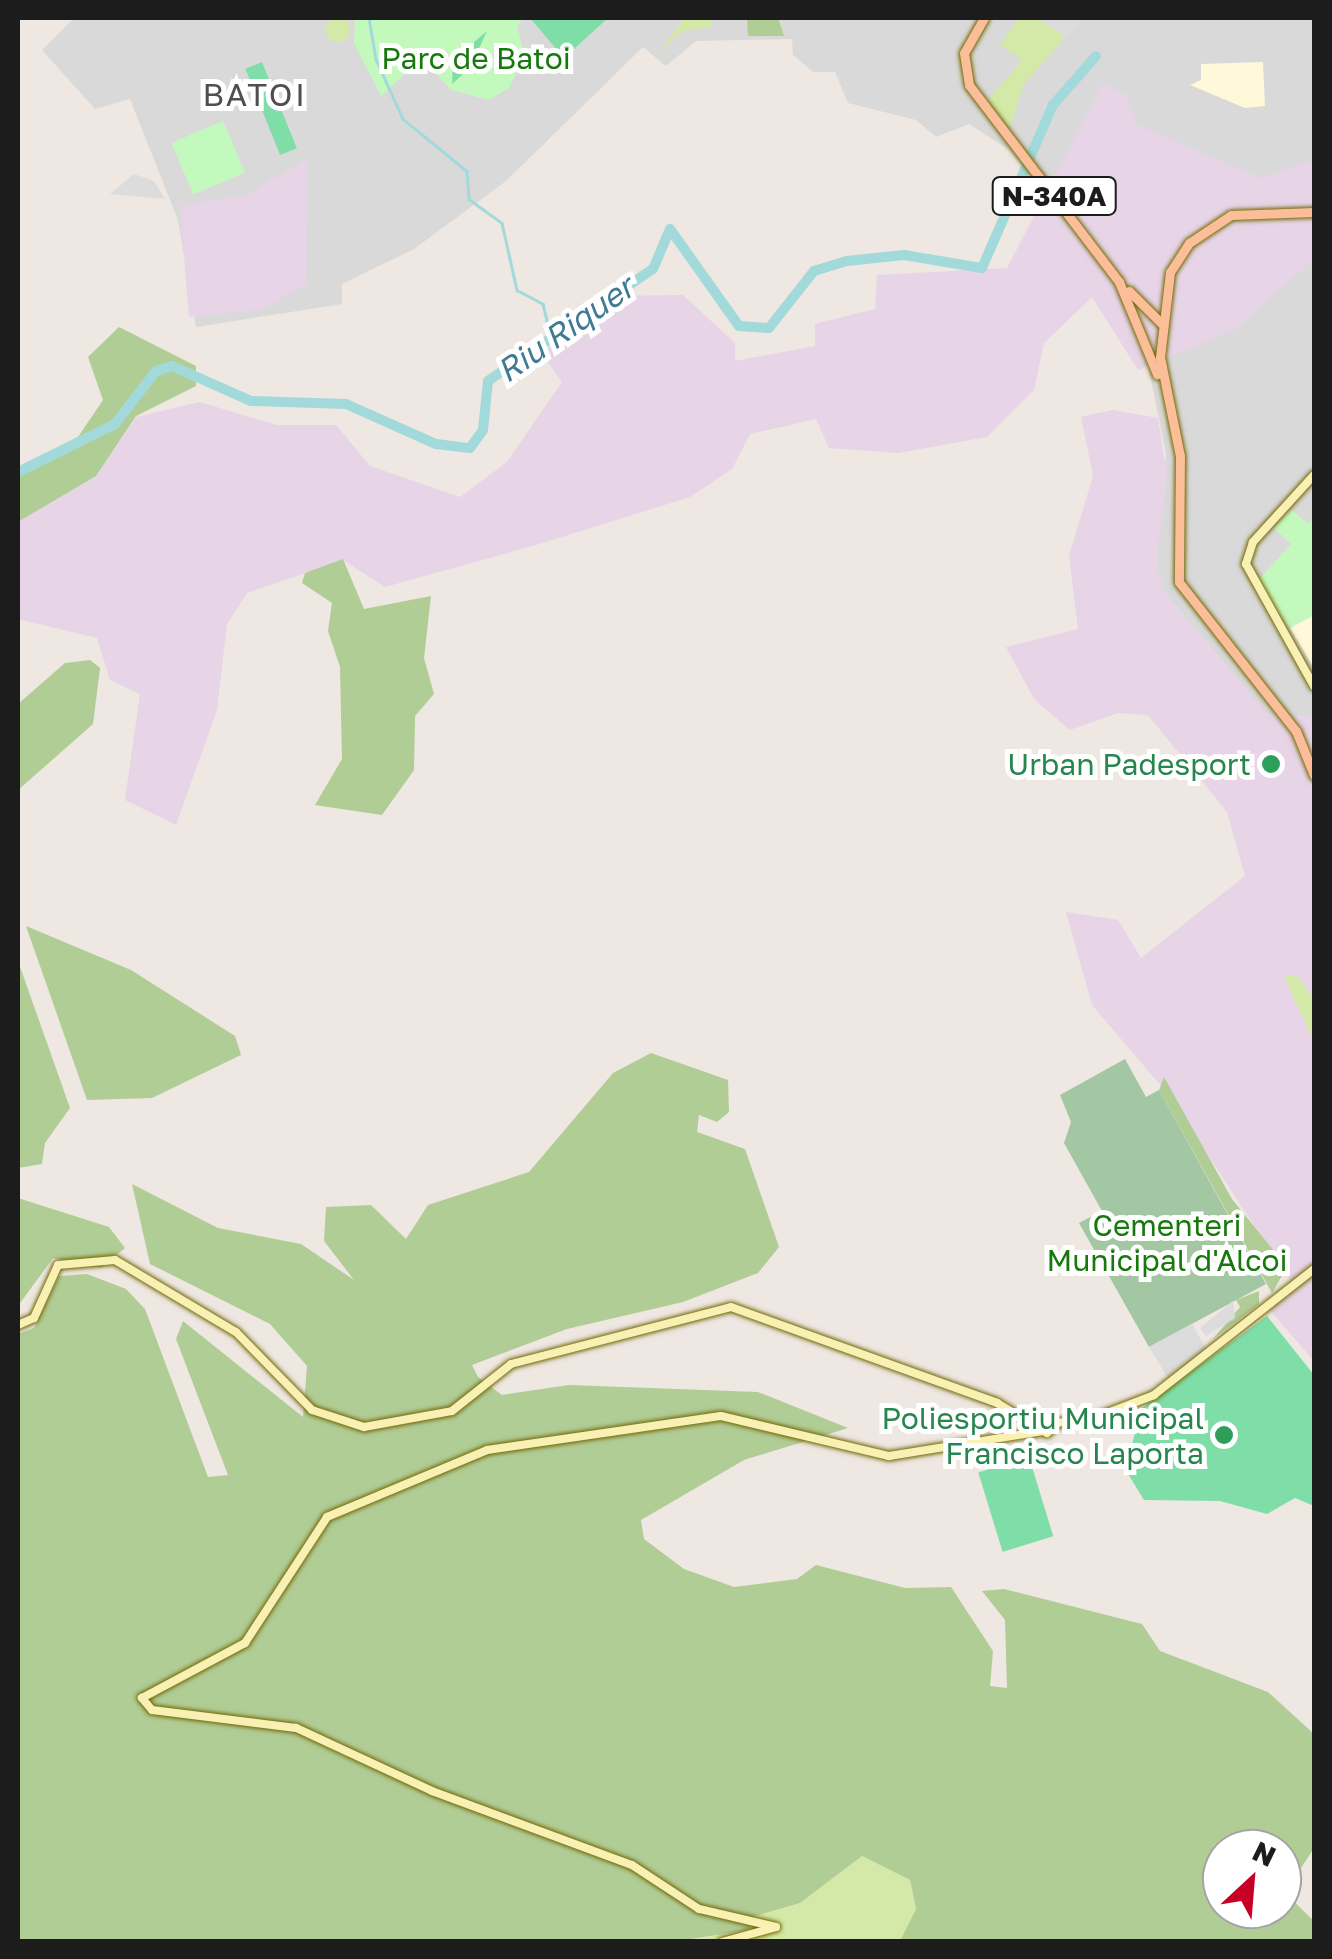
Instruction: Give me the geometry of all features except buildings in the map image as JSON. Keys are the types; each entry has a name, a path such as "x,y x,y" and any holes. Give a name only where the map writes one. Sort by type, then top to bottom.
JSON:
{"main road":[{"name":"N-340A","path":"984,18 972,36 964,74 1120,282 1143,328"},
{"path":"1163,391 1161,321 1172,266 1208,227 1248,211 1314,212"},
{"path":"1120,282 1161,321"},
{"path":"1161,321 1143,328 1180,456 1173,546 1180,586 1296,731 1314,775"},
{"path":"1149,346 1160,349"}],"street":[{"path":"1314,474 1248,552 1247,574 1314,686"},
{"path":"18,1325 34,1318 63,1262 115,1260 236,1332 312,1410 364,1427 452,1410 511,1364 731,1307 1043,1427"},
{"path":"722,1942 776,1926 699,1908 632,1865 432,1791 303,1730 152,1710 142,1698 245,1642 327,1517 486,1450 721,1416 888,1456 1055,1426 1154,1395 1314,1269"}],"shaded area":[{"path":"74,18 1314,18 1314,745 1280,730 1165,593 1156,565 1166,454 1147,360 1078,237 1009,150 969,124 936,137 916,120 848,103 835,72 813,72 793,55 792,39 696,41 666,66 643,47 506,181 414,249 342,284 342,304 196,327 178,220 130,99 95,109 42,50"},
{"path":"1038,18 1085,18 1065,37"},
{"path":"1263,62 1265,106 1245,108 1190,85 1201,80 1201,64"},
{"path":"1103,84 1127,96 1136,124 1260,178 1314,160 1314,259 1234,330 1138,370 1092,297 1044,343 1034,390 987,437 898,453 829,448 816,419 750,434 732,469 690,497 536,545 385,587 343,560 247,593 227,624 217,710 176,825 125,800 140,694 110,680 97,638 18,619 18,522 96,476 136,417 200,402 276,425 336,425 370,466 460,497 507,462 562,382 541,353 610,296 683,295 735,343 735,361 815,346 815,324 875,309 877,275 1007,268"},
{"path":"308,158 306,285 259,310 189,317 180,206 246,195"},
{"path":"134,174 154,181 165,199 110,194"},
{"path":"1113,410 1158,418 1167,475 1156,565 1165,593 1266,713 1314,716 1314,1361 1269,1309 1295,1288 1168,1094 1092,1005 1066,912 1118,920 1141,958 1245,876 1227,812 1148,715 1118,713 1070,730 1034,699 1006,647 1078,629 1069,556 1093,476 1081,417"},
{"path":"1314,615 1314,668 1290,628"},
{"path":"1233,1301 1235,1318 1206,1336 1200,1328"},
{"path":"1192,1324 1207,1351 1169,1380 1149,1347"}],"green space":[{"path":"338,18 350,30 338,42 326,30"},
{"name":"Parc de Batoi","path":"355,18 524,18 517,26 525,57 509,88 489,100 451,90 422,58 381,96 354,43"},
{"path":"530,18 608,18 564,58"},
{"path":"685,18 712,18 712,27 682,31 658,54"},
{"path":"747,18 778,18 784,36 748,36"},
{"path":"1019,18 1038,18 1065,37 1023,86 1010,128 988,100 1022,60 1000,45"},
{"path":"487,31 470,68 452,84 453,60"},
{"path":"262,62 297,148 280,155 245,69"},
{"path":"223,121 245,173 193,194 171,143"},
{"path":"119,327 196,366 196,386 136,416 96,476 18,522 18,467 78,437 103,400 88,357"},
{"path":"1292,510 1308,524 1314,518 1314,615 1290,628 1257,582 1291,544 1274,528"},
{"path":"343,559 364,609 431,596 424,658 434,694 415,716 414,770 382,815 315,805 342,759 340,667 328,631 332,603 302,583 305,573"},
{"path":"90,660 100,668 93,724 18,790 18,704 65,663"},
{"path":"26,926 131,970 235,1036 241,1055 152,1098 87,1100"},
{"path":"18,961 70,1108 45,1143 42,1164 18,1168"},
{"path":"1296,975 1314,999 1314,1042 1284,977"},
{"path":"651,1053 728,1080 729,1112 717,1122 699,1115 697,1132 745,1149 779,1247 758,1273 683,1302 567,1329 472,1365 478,1377 502,1395 569,1385 758,1392 848,1428 744,1460 641,1520 644,1539 684,1569 734,1587 797,1579 816,1565 905,1588 951,1587 993,1651 990,1686 1007,1688 1005,1620 982,1591 1004,1589 1142,1624 1160,1651 1268,1692 1314,1734 1314,1848 1302,1867 1302,1829 1202,1829 1202,1929 1302,1929 1302,1909 1314,1921 1314,1941 900,1941 916,1909 910,1880 862,1856 800,1903 755,1916 748,1930 679,1941 18,1942 18,1334 34,1328 59,1276 87,1274 126,1289 145,1309 208,1477 228,1475 176,1339 183,1321 303,1417 307,1366 270,1324 150,1264 132,1184 218,1228 301,1244 354,1280 324,1241 326,1207 371,1205 406,1239 428,1205 529,1172 613,1073"},
{"name":"Cementeri Municipal d'Alcoi","path":"1125,1059 1146,1097 1159,1090 1266,1284 1149,1347 1079,1223 1102,1211 1064,1143 1071,1122 1060,1095"},
{"path":"1164,1077 1232,1199 1287,1267 1272,1293 1159,1090"},
{"path":"18,1198 109,1227 125,1248 101,1268 53,1258 18,1306"},
{"path":"1259,1291 1259,1304 1213,1339 1240,1307 1236,1300"},
{"name":"Poliesportiu Municipal Francisco Laporta","path":"1267,1316 1314,1375 1314,1506 1295,1498 1267,1514 1220,1501 1144,1500 1125,1469 1142,1408"},
{"path":"1029,1457 1053,1536 1003,1552 978,1472"},
{"path":"862,1856 910,1880 916,1909 900,1941 679,1942 748,1930 755,1916 800,1903"}],"waterway":[{"path":"369,18 376,59 403,119 467,171 469,199 502,223 517,290 543,304 551,337"},
{"name":"Riu Riquer","path":"18,472 115,424 156,371 172,366 251,401 346,404 436,444 470,448 483,430 488,381 653,269 670,229 739,326 769,328 814,271 847,261 904,255 982,268 1053,105 1096,56"}],"place":[{"name":"Urban Padesport","path":"1271,764"},
{"name":"Poliesportiu Municipal Francisco Laporta","path":"1224,1435"}],"district":[{"name":"BATOI","path":"255,94"}]}
